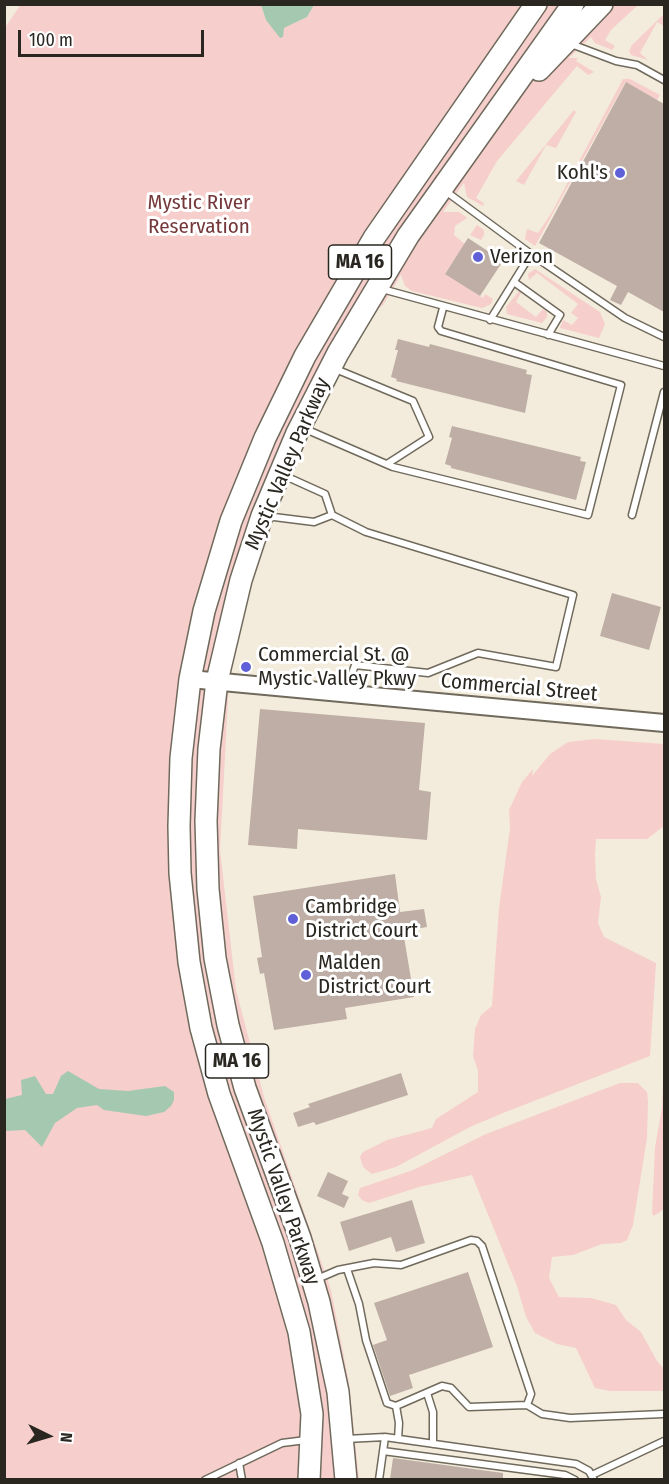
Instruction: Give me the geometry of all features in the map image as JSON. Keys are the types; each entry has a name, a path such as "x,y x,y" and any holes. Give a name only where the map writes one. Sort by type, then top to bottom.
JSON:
{"highway":[{"name":"Mystic Valley Parkway","path":"309,1479 313,1440 310,1392 294,1310 273,1243 226,1116 209,1058 193,984 184,918 179,849 181,769 190,679 206,602 228,531 265,438 305,356 374,238 536,4"},
{"path":"558,39 573,4"},
{"path":"558,39 602,4"},
{"name":"Mystic Valley Parkway","path":"346,1479 330,1346 313,1281 245,1088 228,1025 216,958 208,889 206,832 209,749 218,681 241,580 262,516 300,427 331,366 376,287 441,188 484,127 558,39"}],"street":[{"name":"Commercial Street","path":"190,679 664,723"}],"lane":[{"path":"558,39 616,61 637,64 664,80"},
{"path":"441,188 531,254 625,318 664,337"},
{"path":"490,320 531,254"},
{"path":"514,282 560,315 548,335"},
{"path":"376,287 443,308 664,366"},
{"path":"300,427 387,464 584,516 590,512 621,385 441,331 438,327 443,308"},
{"path":"331,366 413,400 429,437 387,464"},
{"path":"632,515 664,394"},
{"path":"279,474 325,494 332,515 366,532 573,595 556,667 478,653 428,673 355,665 344,695"},
{"path":"262,516 314,522 332,515"},
{"path":"313,1281 347,1269 374,1263 401,1265 471,1240 477,1241 482,1246 531,1394 527,1404"},
{"path":"347,1269 387,1403 396,1406 442,1386 451,1388 470,1407 527,1404 542,1414 570,1418 663,1414"},
{"path":"427,1393 433,1412 433,1444"},
{"path":"396,1406 399,1423 398,1439"},
{"path":"380,1479 385,1437"},
{"path":"343,1439 385,1437 576,1464 584,1467 593,1477 664,1441"},
{"path":"205,1479 282,1443 313,1440"},
{"path":"383,1451 565,1475 575,1479"},
{"path":"239,1463 242,1479"}],"green space":[{"name":"Mystic River Reservation","path":"21,4 261,5 266,20 284,28 307,17 314,5 638,5 611,30 605,40 615,46 612,50 595,43 591,37 569,58 578,58 576,61 594,72 588,75 577,66 497,161 476,198 484,203 483,206 467,197 464,183 443,212 459,212 484,230 481,240 470,235 477,225 467,218 455,226 454,235 465,244 445,273 483,298 485,294 493,299 491,304 482,308 412,291 405,286 401,275 383,305 364,320 313,416 257,553 230,662 220,850 236,990 264,1097 331,1290 349,1383 359,1479 5,1479 4,29"},
{"path":"664,14 664,26 657,22 640,53 648,60 631,55 629,51 632,45"},
{"path":"623,79 630,79 660,95 657,100 625,83 535,246 525,239 527,229 538,233 552,212"},
{"path":"574,110 576,112 556,148 546,145 524,185 516,181"},
{"path":"535,269 600,312 605,324 599,338 560,328 563,320 572,325 578,318 571,313 578,304 537,273 529,280 528,274"},
{"path":"519,291 521,293 516,302 536,317 543,309 547,312 547,317 542,323 507,314 506,307"},
{"path":"595,739 664,744 664,826 647,839 596,839 595,855 596,879 601,897 598,923 604,937 656,963 650,1056 470,1127 396,1167 372,1174 363,1167 360,1157 363,1152 387,1140 432,1128 436,1119 478,1092 478,1071 473,1056 475,1029 481,1015 492,1006 499,908 510,828 509,810 522,782 533,769 532,776 550,754 568,742"},
{"path":"664,1056 664,1209 654,1216 652,1213 655,1147 662,1108"},
{"path":"620,1083 638,1083 647,1092 648,1101 647,1138 633,1225 627,1240 621,1243 602,1244 573,1255 552,1257 549,1278 559,1297 591,1298 616,1305 626,1320 641,1332 664,1369 664,1391 610,1391 595,1388 576,1348 557,1344 535,1333 526,1317 517,1286 472,1175 419,1187 369,1203 358,1195 360,1188 413,1170 486,1134"}],"shaded area":[{"path":"261,4 314,5 307,17 284,28 283,37 280,38 266,20"},
{"path":"68,1071 99,1089 128,1091 165,1086 174,1092 174,1100 164,1112 146,1116 104,1110 97,1105 77,1108 55,1123 42,1147 25,1130 5,1131 5,1099 22,1095 21,1080 35,1076 46,1094 53,1094 61,1076"}],"building":[{"name":"Kohl's","path":"626,82 664,104 664,312 628,292 621,305 610,300 617,286 539,243"},
{"path":"468,238 503,261 480,296 445,274"},
{"path":"398,339 429,347 430,344 527,370 526,374 532,375 525,413 396,381 397,379 391,377 398,350 395,350"},
{"path":"452,426 581,457 580,461 586,462 576,500 451,468 445,464 452,438 449,437"},
{"path":"612,593 661,607 649,650 600,636"},
{"path":"260,709 425,723 419,790 431,792 427,840 298,829 297,849 248,845"},
{"path":"395,874 400,912 424,909 427,927 403,931 414,997 345,1008 347,1019 274,1030 264,973 260,974 257,958 262,957 253,896"},
{"path":"401,1073 408,1095 316,1125 314,1122 298,1127 293,1113 310,1107 308,1104"},
{"path":"328,1172 348,1181 342,1194 349,1197 344,1208 317,1196"},
{"path":"412,1200 425,1243 396,1252 391,1237 349,1251 340,1222"},
{"path":"468,1272 493,1347 409,1375 413,1388 390,1396 373,1345 387,1340 374,1303"},
{"path":"393,1458 503,1473 503,1479 390,1479"}],"place":[{"name":"Kohl's","path":"620,173"},
{"name":"Verizon","path":"478,257"},
{"name":"Commercial St. @ Mystic Valley Pkwy","path":"246,667"},
{"name":"Cambridge District Court","path":"293,919"},
{"name":"Malden District Court","path":"306,975"}]}
